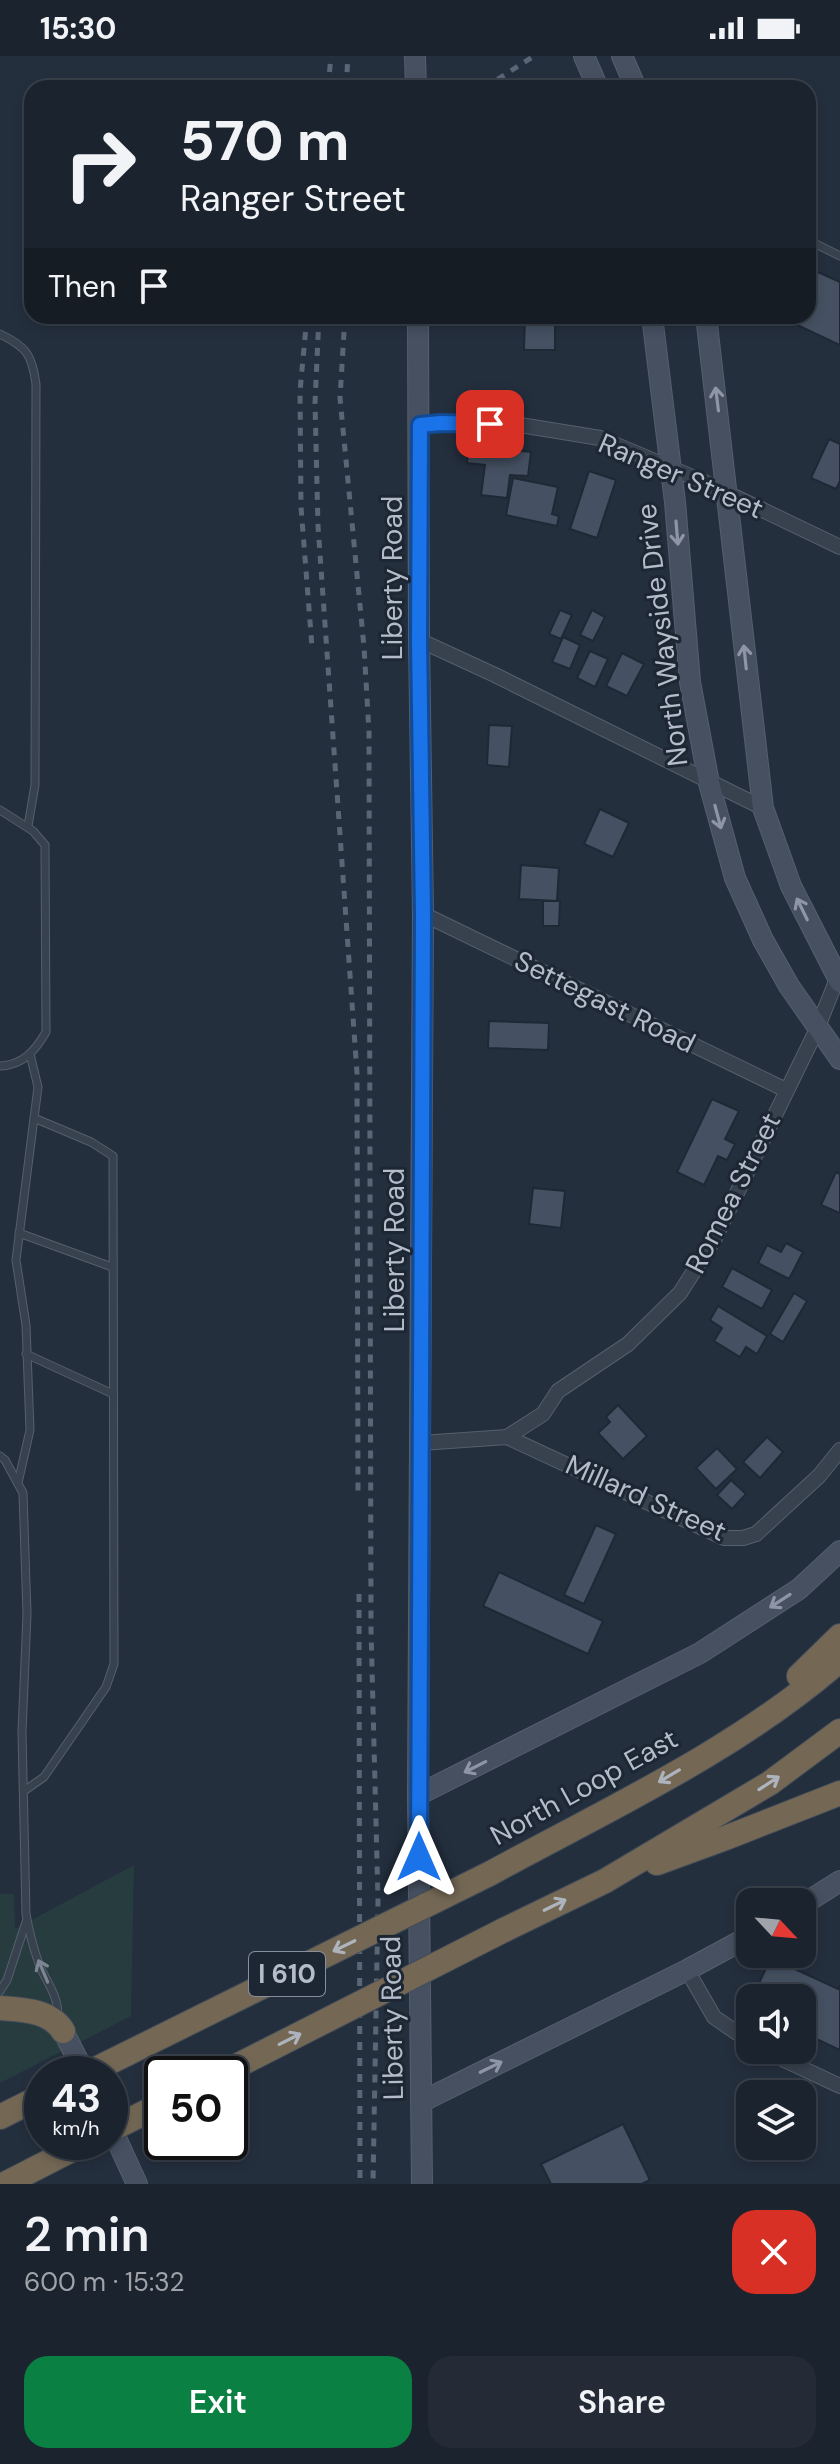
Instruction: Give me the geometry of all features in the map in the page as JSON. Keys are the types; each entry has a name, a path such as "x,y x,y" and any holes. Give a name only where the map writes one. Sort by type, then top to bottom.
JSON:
{"highway":[{"path":"736,1736 840,1636"},
{"name":"North Loop East","path":"121,2056 489,1874 659,1782 736,1736 816,1681 840,1660"},
{"name":"I 610","path":"248,2060 605,1881 770,1783 840,1731"},
{"path":"605,1881 840,1793"},
{"path":"0,2008 31,2011 60,2025"},
{"path":"0,2117 24,2105"},
{"path":"5,2184 51,2160"}],"main road":[{"path":"415,56 416,80"},
{"path":"584,56 594,80"},
{"path":"622,56 632,80"},
{"name":"Liberty Road","path":"418,324 423,914 418,1795 422,2184"},
{"name":"North Wayside Drive","path":"653,324 690,682 709,783 735,878 763,940 817,1029 840,1059"},
{"path":"707,324 763,808 791,886 839,978"},
{"path":"418,1795 700,1653 799,1589 840,1551"},
{"path":"816,1896 840,1881"},
{"path":"421,2102 736,1944"},
{"path":"60,2025 76,2056"},
{"path":"125,2160 137,2184"}],"street":[{"name":"Ranger Street","path":"420,425 514,424 600,438 727,493 840,547"},
{"path":"419,640 763,808"},
{"name":"Settegast Road","path":"423,914 786,1090"},
{"name":"Romea Street","path":"507,1437 543,1414 558,1391 628,1344 680,1293 715,1238 839,978"},
{"name":"Millard Street","path":"421,1443 507,1437 724,1538 756,1534 819,1476 840,1450"},
{"path":"687,1970 714,2017 736,2032"},
{"path":"793,2064 840,2086"}],"lane":[{"path":"816,244 840,256"},
{"path":"0,334 20,344 33,361 36,384 35,785 28,826"},
{"path":"0,810 28,826 45,845 46,1032 37,1049 14,1065 0,1066"},
{"path":"18,1484 30,1430 26,1325 16,1260 38,1087 30,1054"},
{"path":"24,1791 44,1777 106,1687 114,1664 113,1156 91,1142 34,1118"},
{"path":"19,1233 112,1267"},
{"path":"26,1354 113,1394"},
{"path":"0,1456 23,1493 27,1614 22,1732 27,1921 40,1965 59,2007 60,2025"},
{"path":"0,1991 7,1980 27,1921"}],"green space":[{"path":"134,1865 131,2016 53,2056 24,2056 24,2071 0,2083 0,1894 14,1894 15,1929"}],"building":[{"path":"816,271 840,282 840,345 795,324 816,324"},
{"path":"525,324 555,324 555,350 524,350"},
{"path":"829,439 840,444 840,481 836,489 811,478"},
{"path":"469,445 531,452 528,476 510,475 507,498 481,495 485,465 467,463"},
{"path":"589,471 616,480 597,538 570,529"},
{"path":"513,478 558,487 552,514 559,516 557,526 506,515"},
{"path":"560,610 572,615 561,639 549,634"},
{"path":"592,610 605,617 593,641 580,635"},
{"path":"563,637 580,645 570,669 552,662"},
{"path":"590,651 608,659 595,687 577,678"},
{"path":"622,653 644,664 627,696 606,686"},
{"path":"489,725 512,726 509,767 487,765"},
{"path":"600,809 629,823 613,857 584,844"},
{"path":"521,865 559,868 557,901 519,899"},
{"path":"543,901 560,901 559,926 543,926"},
{"path":"489,1021 549,1023 548,1050 488,1048"},
{"path":"712,1099 739,1111 725,1139 735,1144 727,1160 718,1156 704,1185 677,1172"},
{"path":"836,1172 840,1174 840,1213 821,1205"},
{"path":"533,1188 565,1191 561,1228 529,1224"},
{"path":"786,1243 803,1252 789,1279 758,1263 767,1245 781,1252"},
{"path":"732,1268 772,1290 762,1309 722,1287"},
{"path":"794,1293 807,1301 783,1342 770,1334"},
{"path":"718,1306 767,1336 757,1354 746,1347 740,1357 714,1341 722,1328 710,1320"},
{"path":"618,1405 647,1436 623,1459 598,1433 610,1422 606,1417"},
{"path":"767,1437 783,1452 760,1478 743,1462"},
{"path":"717,1448 737,1469 716,1489 696,1468"},
{"path":"731,1480 746,1494 732,1509 717,1495"},
{"path":"596,1525 616,1534 584,1604 564,1595"},
{"path":"499,1572 603,1621 588,1654 483,1606"},
{"path":"766,1968 793,1968 838,1989 840,1985 840,2050 816,2039 816,1984 759,1984"},
{"path":"623,2124 650,2180 642,2184 551,2184 541,2164"}],"railway":[{"path":"329,80 331,56"},
{"path":"346,80 348,56"},
{"path":"496,80 534,56"},
{"path":"306,324 300,391 301,507 312,647"},
{"path":"319,324 315,403 318,526 357,1073 358,1494"},
{"path":"345,324 340,398 369,732 371,1629 378,1900 373,2184"},
{"path":"359,1594 360,2184"}],"route":[{"path":"419,1857 423,914 420,425 490,424"}]}
